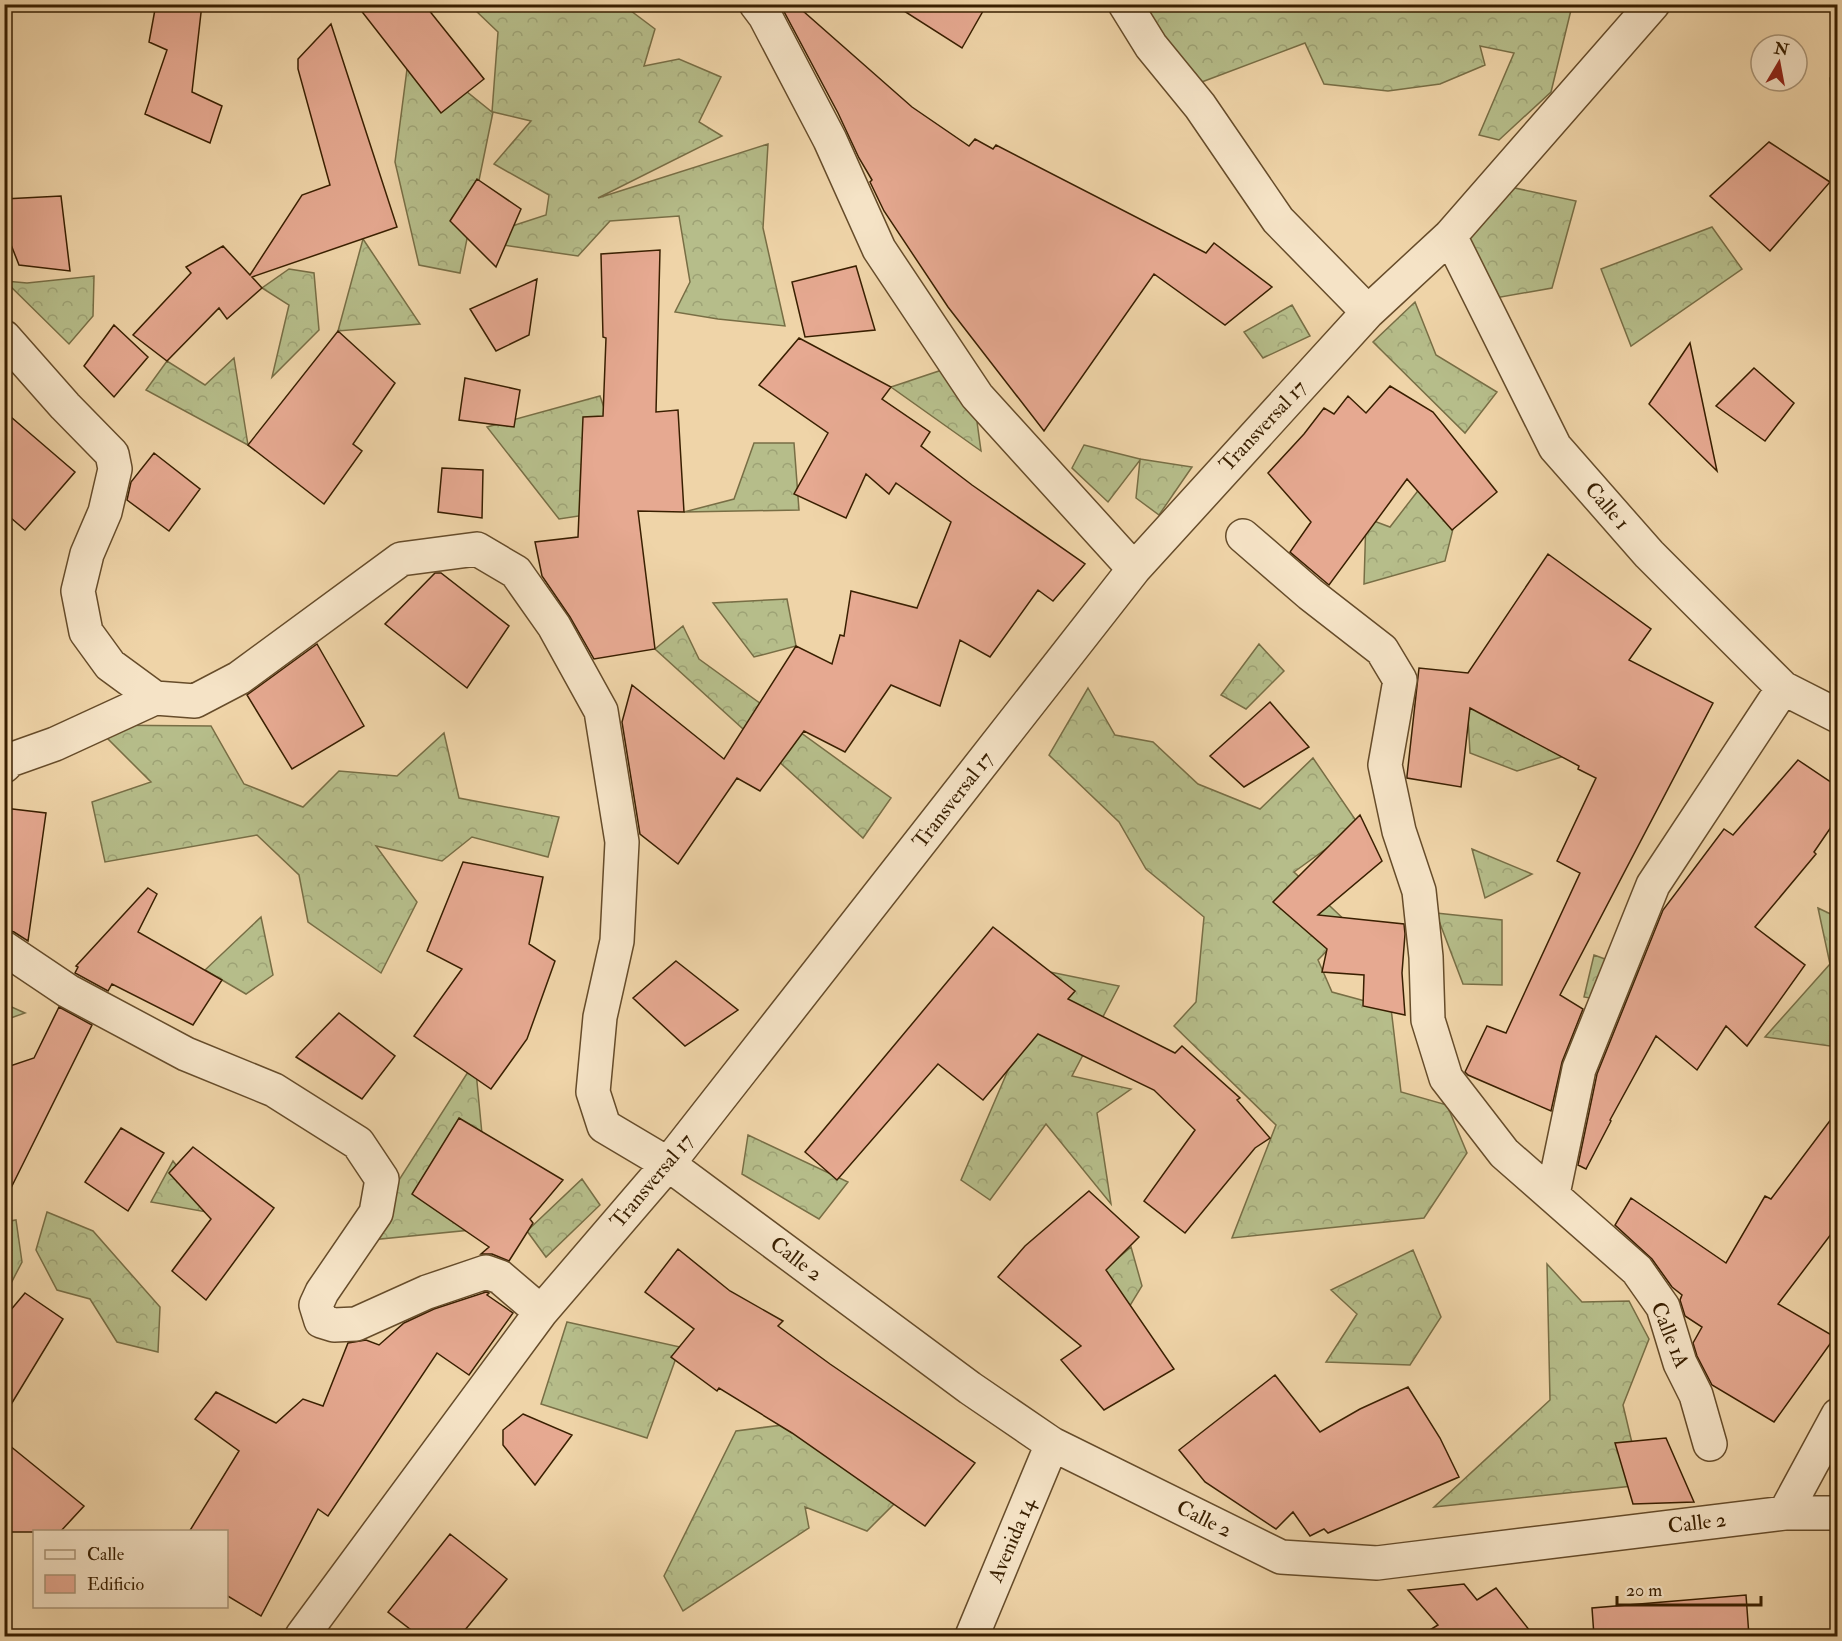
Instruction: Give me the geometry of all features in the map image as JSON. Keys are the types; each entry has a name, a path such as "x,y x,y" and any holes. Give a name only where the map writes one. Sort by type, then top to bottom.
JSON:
{"street":[{"path":"756,4 765,16 830,140 879,249 977,396 1134,569"},
{"path":"1125,4 1151,46 1200,106 1278,220 1368,312"},
{"name":"Transversal 17","path":"302,1636 541,1312 668,1164 1134,569 1368,312 1450,236 1653,4"},
{"name":"Calle 1","path":"1450,236 1555,447 1648,554 1783,688 1838,716"},
{"path":"4,337 64,406 112,454 115,469 105,512 87,554 78,591 86,632 110,665 155,698 55,744 10,760 4,766"},
{"name":"Calle 1A","path":"1243,536 1310,594 1382,650 1400,680 1385,765 1400,831 1419,891 1426,957 1428,1020 1446,1078 1504,1153 1553,1194 1636,1270 1663,1307 1680,1363 1696,1395 1710,1444"},
{"name":"Calle 2","path":"155,698 195,701 238,678 401,559 477,549 516,572 554,626 601,711 622,842 617,941 600,1017 593,1092 604,1126 668,1164 970,1388 1052,1444 1281,1557 1377,1563 1785,1513 1838,1513"},
{"path":"1553,1194 1579,1069 1653,885 1783,688"},
{"path":"4,948 68,991 186,1054 274,1090 358,1143 382,1179 376,1213 322,1292 316,1305 321,1321 334,1325 356,1324 427,1292 486,1272 500,1277 541,1312"},
{"path":"1785,1513 1838,1415"},
{"name":"Avenida 14","path":"972,1636 1052,1444"}],"green space":[{"path":"1536,4 1558,8 1558,5 1564,4 1559,8 1571,10 1551,92 1499,140 1479,135 1514,53 1480,46 1485,65 1440,84 1388,91 1324,84 1305,43 1199,83 1142,5"},
{"path":"475,5 623,5 655,29 644,66 679,59 721,77 699,122 722,136 598,198 768,144 763,228 785,326 675,312 690,282 679,216 610,221 578,256 469,240 546,215 549,195 494,164 531,121 493,112 460,273 419,265 395,162 410,46 492,112 498,32 474,9"},
{"path":"1837,74 1837,124 1832,122 1830,78"},
{"path":"1496,184 1576,201 1552,288 1484,300 1452,234"},
{"path":"1712,227 1742,269 1631,346 1601,269"},
{"path":"363,239 420,324 338,331"},
{"path":"289,269 314,273 319,330 272,377 289,305 262,288"},
{"path":"94,276 93,316 69,344 5,281 27,283"},
{"path":"1415,302 1436,355 1497,392 1465,433 1373,342"},
{"path":"1292,305 1310,336 1263,358 1244,332"},
{"path":"234,358 248,445 146,390 167,361 205,385"},
{"path":"948,368 974,400 981,451 891,387"},
{"path":"600,396 638,507 559,519 487,427"},
{"path":"754,443 794,443 799,510 684,512 734,499"},
{"path":"1084,445 1140,459 1192,467 1159,515 1136,498 1140,460 1108,502 1072,468"},
{"path":"1427,479 1456,517 1445,561 1364,584 1366,518 1390,527"},
{"path":"787,599 796,646 754,657 713,603"},
{"path":"683,626 699,659 891,798 863,838 655,649"},
{"path":"1259,644 1284,671 1246,709 1221,695"},
{"path":"1466,681 1628,736 1517,771 1470,753"},
{"path":"1088,688 1115,735 1153,742 1198,784 1260,809 1313,758 1359,825 1294,872 1351,926 1318,960 1332,992 1391,1008 1401,1092 1447,1105 1467,1153 1424,1218 1232,1238 1276,1125 1174,1026 1196,1002 1204,917 1146,869 1119,822 1049,755"},
{"path":"94,725 211,726 244,784 303,807 339,771 397,776 444,733 459,798 559,817 548,857 472,837 442,861 376,846 417,902 381,973 308,922 299,875 257,835 105,862 92,802 151,782"},
{"path":"1472,849 1532,874 1485,898"},
{"path":"1818,908 1837,917 1837,1047 1765,1037 1830,964"},
{"path":"1436,913 1502,920 1502,985 1463,984"},
{"path":"261,917 273,975 246,994 205,970"},
{"path":"1594,955 1657,978 1639,1007 1584,997"},
{"path":"1050,972 1119,986 1072,1076 1131,1089 1097,1113 1111,1204 1046,1124 990,1200 961,1180"},
{"path":"5,1004 25,1013 5,1020"},
{"path":"475,1061 491,1228 360,1241"},
{"path":"748,1135 848,1182 819,1219 742,1174"},
{"path":"173,1161 212,1213 151,1202"},
{"path":"582,1179 600,1205 546,1257 527,1231"},
{"path":"47,1212 93,1231 160,1307 158,1352 117,1342 90,1299 57,1290 36,1250"},
{"path":"16,1220 22,1262 5,1295 5,1222"},
{"path":"1131,1247 1142,1286 1123,1317 1081,1290"},
{"path":"1413,1250 1441,1317 1410,1365 1326,1362 1357,1314 1331,1290"},
{"path":"1547,1264 1582,1302 1629,1301 1649,1339 1623,1405 1642,1485 1434,1507 1550,1400"},
{"path":"567,1322 680,1347 647,1438 541,1404"},
{"path":"790,1424 901,1497 867,1531 805,1507 809,1528 683,1611 664,1576 736,1431"}],"building":[{"path":"156,4 202,4 192,92 222,106 210,143 145,114 167,50 149,42"},
{"path":"356,4 424,4 484,79 441,113"},
{"path":"780,4 795,4 912,107 969,146 975,139 993,149 996,145 1206,253 1214,243 1272,287 1225,325 1154,274 1044,431 948,307 884,211 870,182 872,180"},
{"path":"893,4 987,4 962,48"},
{"path":"331,24 397,227 252,277 262,288 227,319 219,308 167,361 133,335 191,273 186,267 223,246 250,275 302,195 330,185 298,69 298,59"},
{"path":"1769,142 1830,182 1770,251 1710,196"},
{"path":"477,179 521,209 496,267 450,221"},
{"path":"61,196 70,271 19,265 4,227 4,199"},
{"path":"660,250 656,412 678,410 684,512 638,511 655,649 594,659 570,617 542,576 535,542 578,537 583,417 603,416 606,338 603,337 601,254"},
{"path":"856,266 875,330 805,337 792,282"},
{"path":"537,279 529,335 496,351 470,309"},
{"path":"114,325 148,357 114,397 84,366"},
{"path":"338,331 395,383 353,444 362,451 324,504 248,445"},
{"path":"799,338 891,387 882,399 930,432 921,446 972,485 1085,564 1053,601 1038,590 990,657 960,640 940,706 891,685 845,752 804,731 760,791 737,778 678,864 640,834 622,722 632,685 724,759 796,646 832,664 840,635 844,636 851,591 917,608 951,522 896,483 889,494 866,474 846,518 794,494 828,433 759,385"},
{"path":"1690,343 1717,471 1649,404"},
{"path":"1754,368 1794,403 1765,441 1716,406"},
{"path":"465,378 520,390 514,427 459,420"},
{"path":"1390,386 1433,412 1497,492 1452,530 1407,479 1329,585 1290,552 1311,522 1268,473 1304,434 1324,408 1334,414 1348,396 1366,413"},
{"path":"4,411 75,472 25,530 4,512"},
{"path":"154,453 200,489 169,531 127,500 131,482"},
{"path":"442,468 483,470 482,518 438,512"},
{"path":"1548,554 1651,629 1629,660 1713,703 1560,995 1583,1009 1562,1062 1551,1111 1465,1072 1487,1026 1506,1033 1580,873 1557,861 1596,778 1578,769 1579,766 1470,708 1461,787 1407,778 1419,668 1468,673"},
{"path":"435,573 441,573 509,626 467,688 385,624"},
{"path":"317,644 364,726 292,769 247,695"},
{"path":"1270,702 1309,747 1244,787 1210,756"},
{"path":"1798,760 1838,787 1838,817 1814,852 1816,854 1755,927 1805,965 1747,1046 1726,1026 1697,1070 1656,1036 1586,1169 1578,1165 1597,1074 1663,910 1724,829 1733,835"},
{"path":"4,808 46,813 28,941 4,929"},
{"path":"1360,815 1382,861 1318,915 1404,924 1402,973 1405,1015 1363,1006 1364,975 1322,972 1327,949 1273,902"},
{"path":"463,862 543,877 529,944 555,961 527,1039 491,1089 414,1036 462,969 427,951"},
{"path":"148,888 157,894 138,932 222,980 193,1025 112,984 108,991 75,973 78,967 76,966"},
{"path":"993,927 1075,991 1068,999 1175,1053 1182,1046 1240,1098 1237,1100 1270,1138 1255,1148 1185,1233 1144,1201 1195,1130 1154,1090 1038,1034 983,1100 938,1064 837,1180 805,1152"},
{"path":"676,961 738,1010 685,1046 633,998"},
{"path":"59,1007 92,1025 4,1202 4,1068 34,1058"},
{"path":"339,1013 395,1056 362,1099 296,1057"},
{"path":"1838,1110 1838,1225 1778,1304 1835,1337 1774,1422 1712,1385 1693,1343 1702,1327 1685,1316 1680,1300 1682,1295 1672,1287 1652,1259 1615,1225 1631,1198 1726,1263 1765,1196 1771,1199"},
{"path":"459,1118 563,1180 530,1219 533,1223 509,1261 492,1254 481,1254 489,1247 412,1194"},
{"path":"121,1128 164,1153 128,1211 85,1182"},
{"path":"193,1147 274,1208 206,1300 172,1271 211,1219 169,1173"},
{"path":"1089,1191 1139,1237 1106,1270 1174,1369 1104,1410 1061,1360 1081,1346 998,1277 1025,1246"},
{"path":"678,1249 730,1291 783,1321 778,1326 830,1364 975,1463 925,1526 792,1433 719,1388 717,1391 671,1357 694,1329 645,1292"},
{"path":"486,1292 513,1313 469,1375 437,1353 328,1516 318,1509 261,1616 228,1596 228,1530 190,1530 239,1451 195,1419 216,1392 276,1423 303,1399 323,1406 348,1343 366,1340 379,1345 404,1323 434,1309"},
{"path":"25,1293 63,1319 4,1416 4,1318"},
{"path":"1275,1375 1320,1432 1360,1409 1408,1387 1440,1438 1459,1477 1328,1533 1324,1529 1310,1536 1293,1512 1276,1529 1205,1482 1179,1450"},
{"path":"523,1414 572,1435 535,1485 503,1445 503,1430"},
{"path":"1666,1438 1694,1502 1633,1504 1615,1443"},
{"path":"4,1441 84,1506 62,1530 4,1532"},
{"path":"450,1534 507,1579 460,1636 419,1636 388,1612"},
{"path":"1464,1584 1477,1600 1496,1588 1534,1636 1420,1636 1438,1625 1408,1590"},
{"path":"1746,1595 1749,1636 1594,1636 1592,1608"}]}
